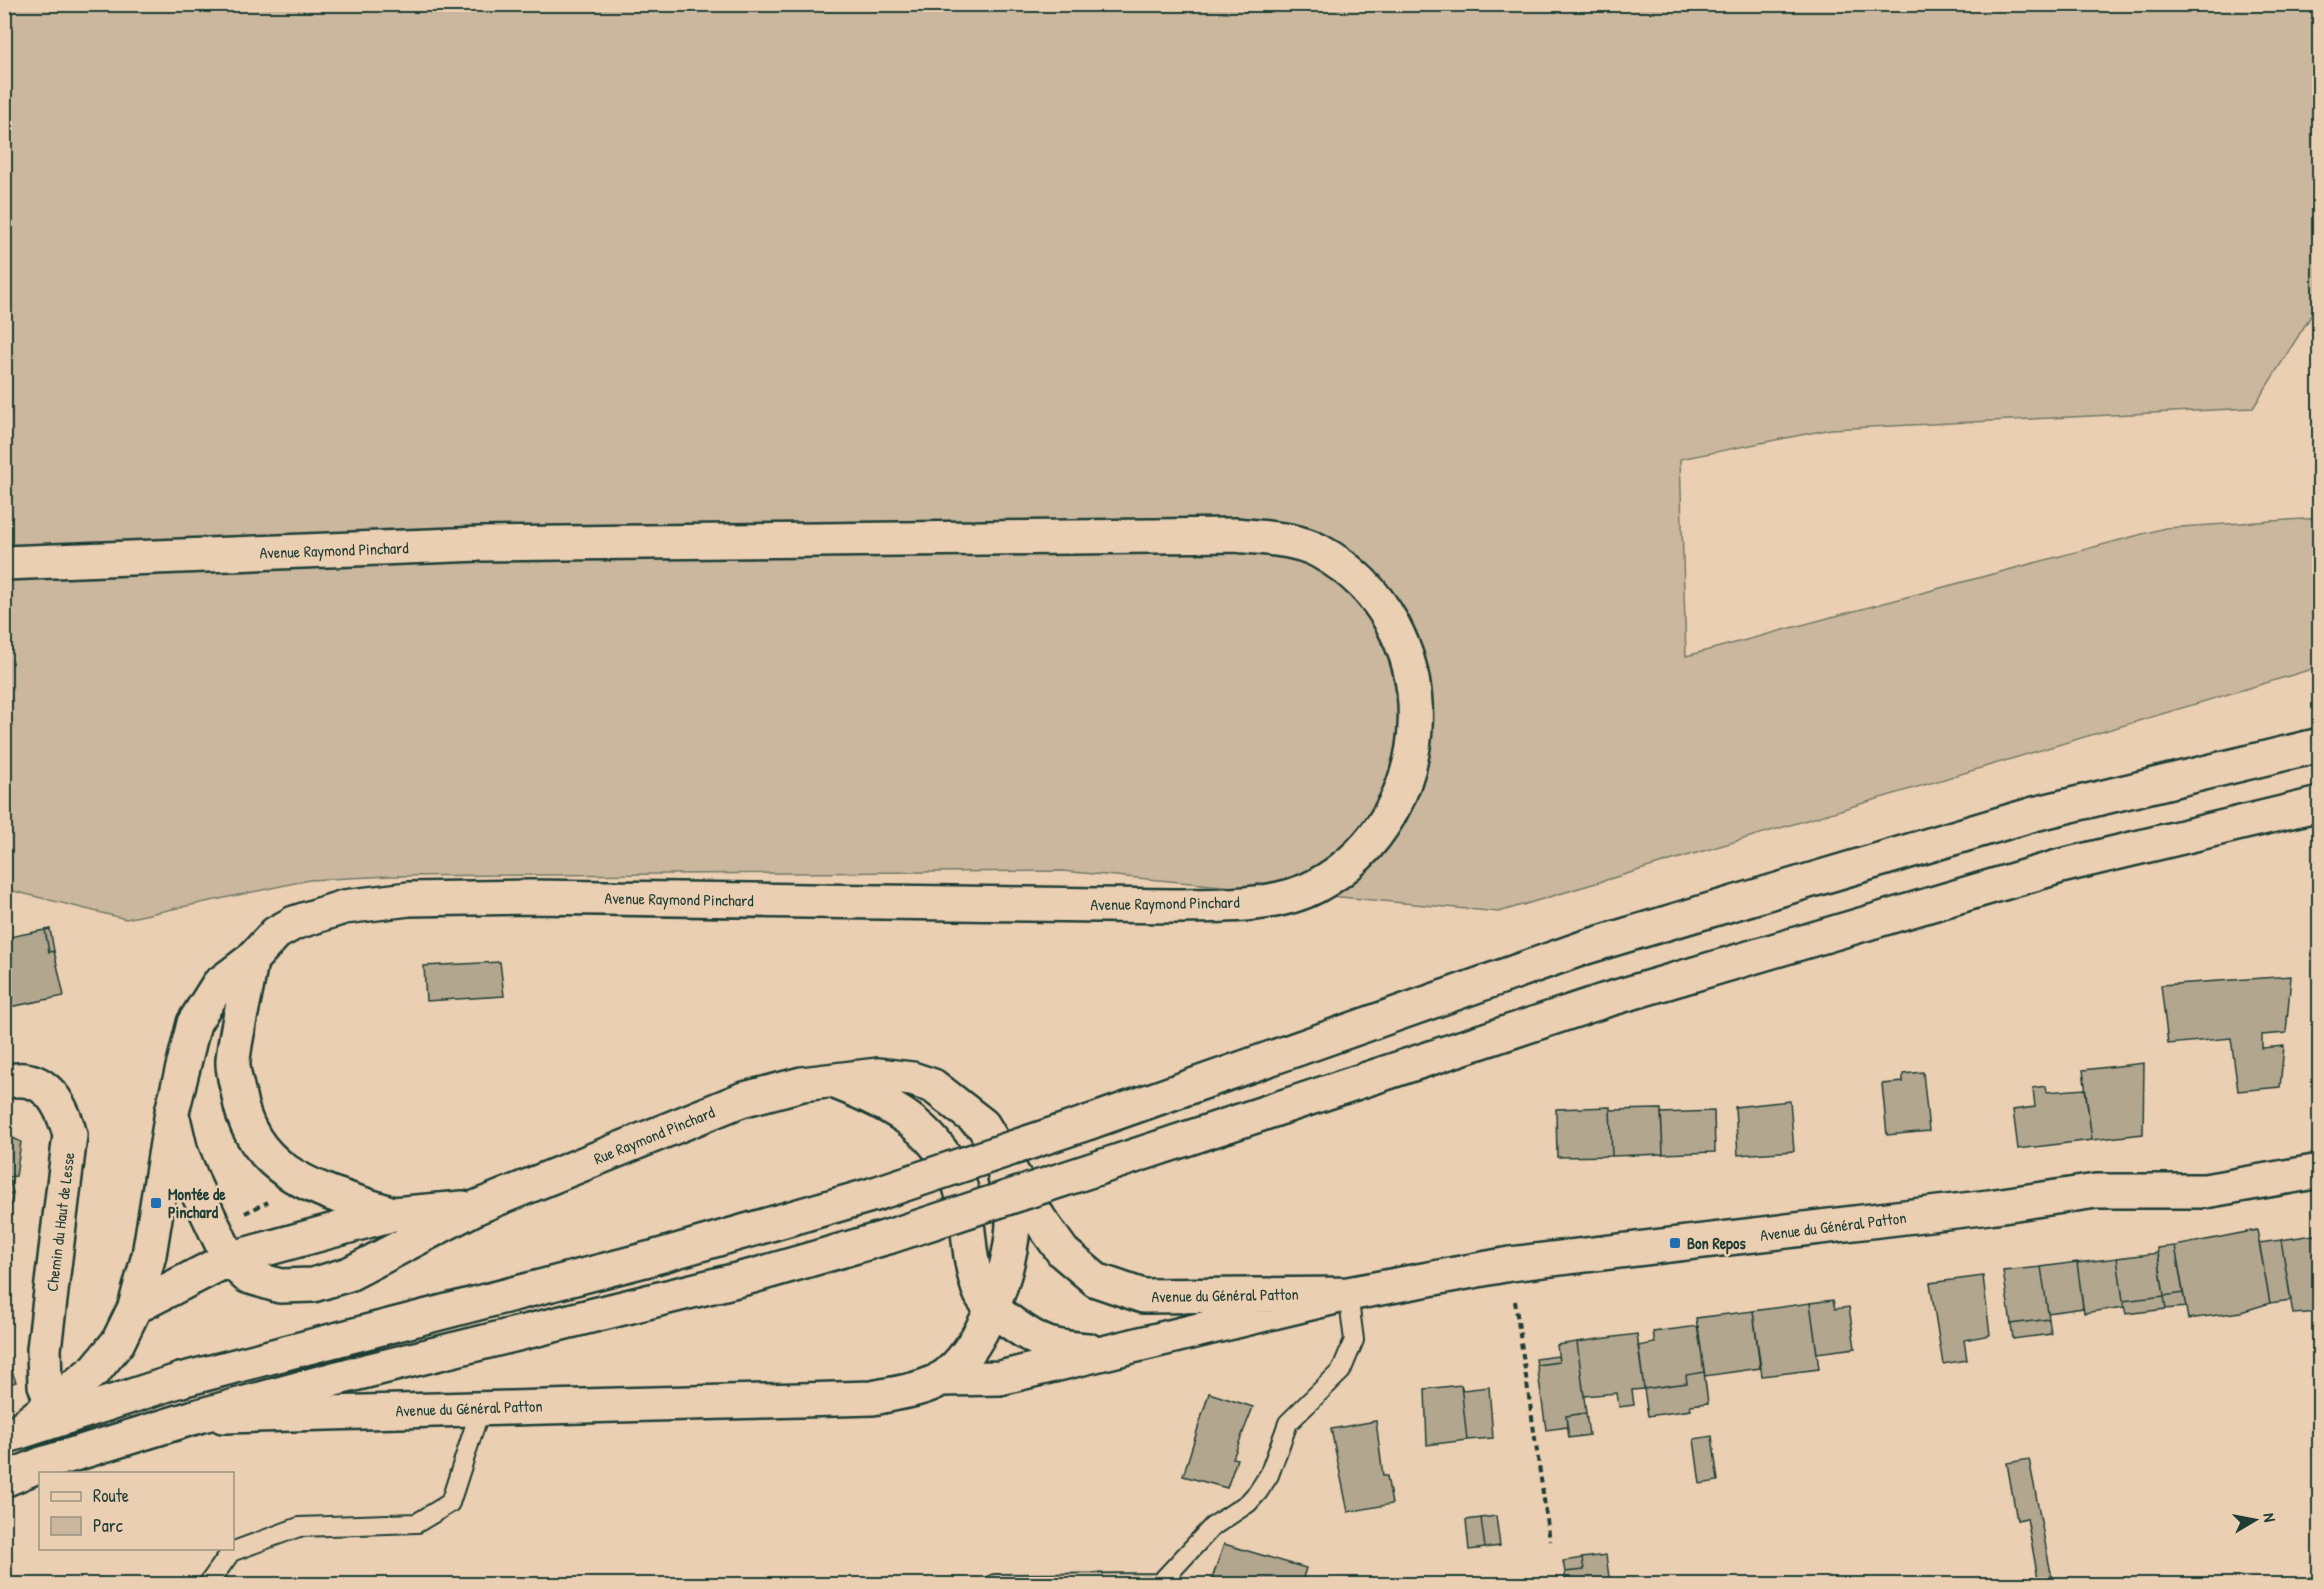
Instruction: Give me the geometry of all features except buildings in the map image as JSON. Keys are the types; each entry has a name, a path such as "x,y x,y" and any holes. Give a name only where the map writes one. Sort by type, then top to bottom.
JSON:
{"main road":[{"name":"Avenue Raymond Pinchard","path":"4,563 480,544 1235,535 1303,544 1320,551 1345,569 1383,609 1403,641 1408,656 1414,682 1415,738 1410,764 1386,820 1368,845 1350,862 1314,887 1286,897 1252,902 1173,906 530,897 409,899 344,907 294,923 276,933 251,960 218,985 194,1023 172,1112 149,1255 135,1307 118,1342 96,1369 11,1434"},
{"path":"11,1434 181,1380 652,1258 874,1194 1090,1122 1586,947 2034,814 2319,745"},
{"path":"195,1417 338,1378 753,1276 888,1237 1603,1001 2061,866 2319,804"},
{"name":"Rue Raymond Pinchard","path":"251,960 233,1062 241,1108 248,1131 279,1166 305,1185 393,1214"},
{"name":"Rue Raymond Pinchard","path":"172,1112 181,1152 230,1259 247,1276 280,1286 313,1285 349,1274 477,1207 741,1100 802,1084 836,1082 878,1075 912,1079 933,1086 983,1125 1001,1155"},
{"name":"Chemin du Haut de Lesse","path":"4,1082 29,1079 44,1087 56,1099 64,1114 70,1135 44,1349 45,1385 52,1404"},
{"name":"Rue Raymond Pinchard","path":"836,1082 883,1100 916,1122 944,1157 956,1176 963,1197 972,1259 982,1296 993,1308"},
{"name":"Avenue du Général Patton","path":"1001,1155 1040,1220 1063,1252 1096,1280 1120,1290 1143,1296 1183,1297 1348,1294"},
{"name":"Avenue du Général Patton","path":"4,1480 42,1464 195,1417 481,1407 873,1398 921,1388 940,1379 958,1364 993,1308 1010,1254 1013,1216 1001,1155"},
{"name":"Avenue du Général Patton","path":"940,1379 1000,1378 1348,1294 1510,1264 1989,1207 2096,1191 2205,1191 2319,1171"},
{"name":"Rue Raymond Pinchard","path":"135,1307 230,1259 393,1214 477,1207"},
{"name":"Avenue du Général Patton","path":"993,1308 1046,1343 1101,1352"}],"lane":[{"path":"995,1584 1160,1584 1212,1527 1248,1503 1269,1475 1288,1423 1341,1371 1354,1340 1348,1294"},
{"path":"208,1584 231,1552 299,1527 417,1523 450,1503 481,1407"}],"path":[{"path":"1515,1301 1550,1541"}],"green space":[{"path":"5,5 2319,5 2319,303 2253,408 1831,429 1680,459 1686,656 2165,528 2319,518 2319,667 1499,912 1062,871 390,876 309,880 126,919 5,889"}],"place":[{"name":"Montée de Pinchard","path":"156,1203"},
{"name":"Bon Repos","path":"1675,1243"}]}
